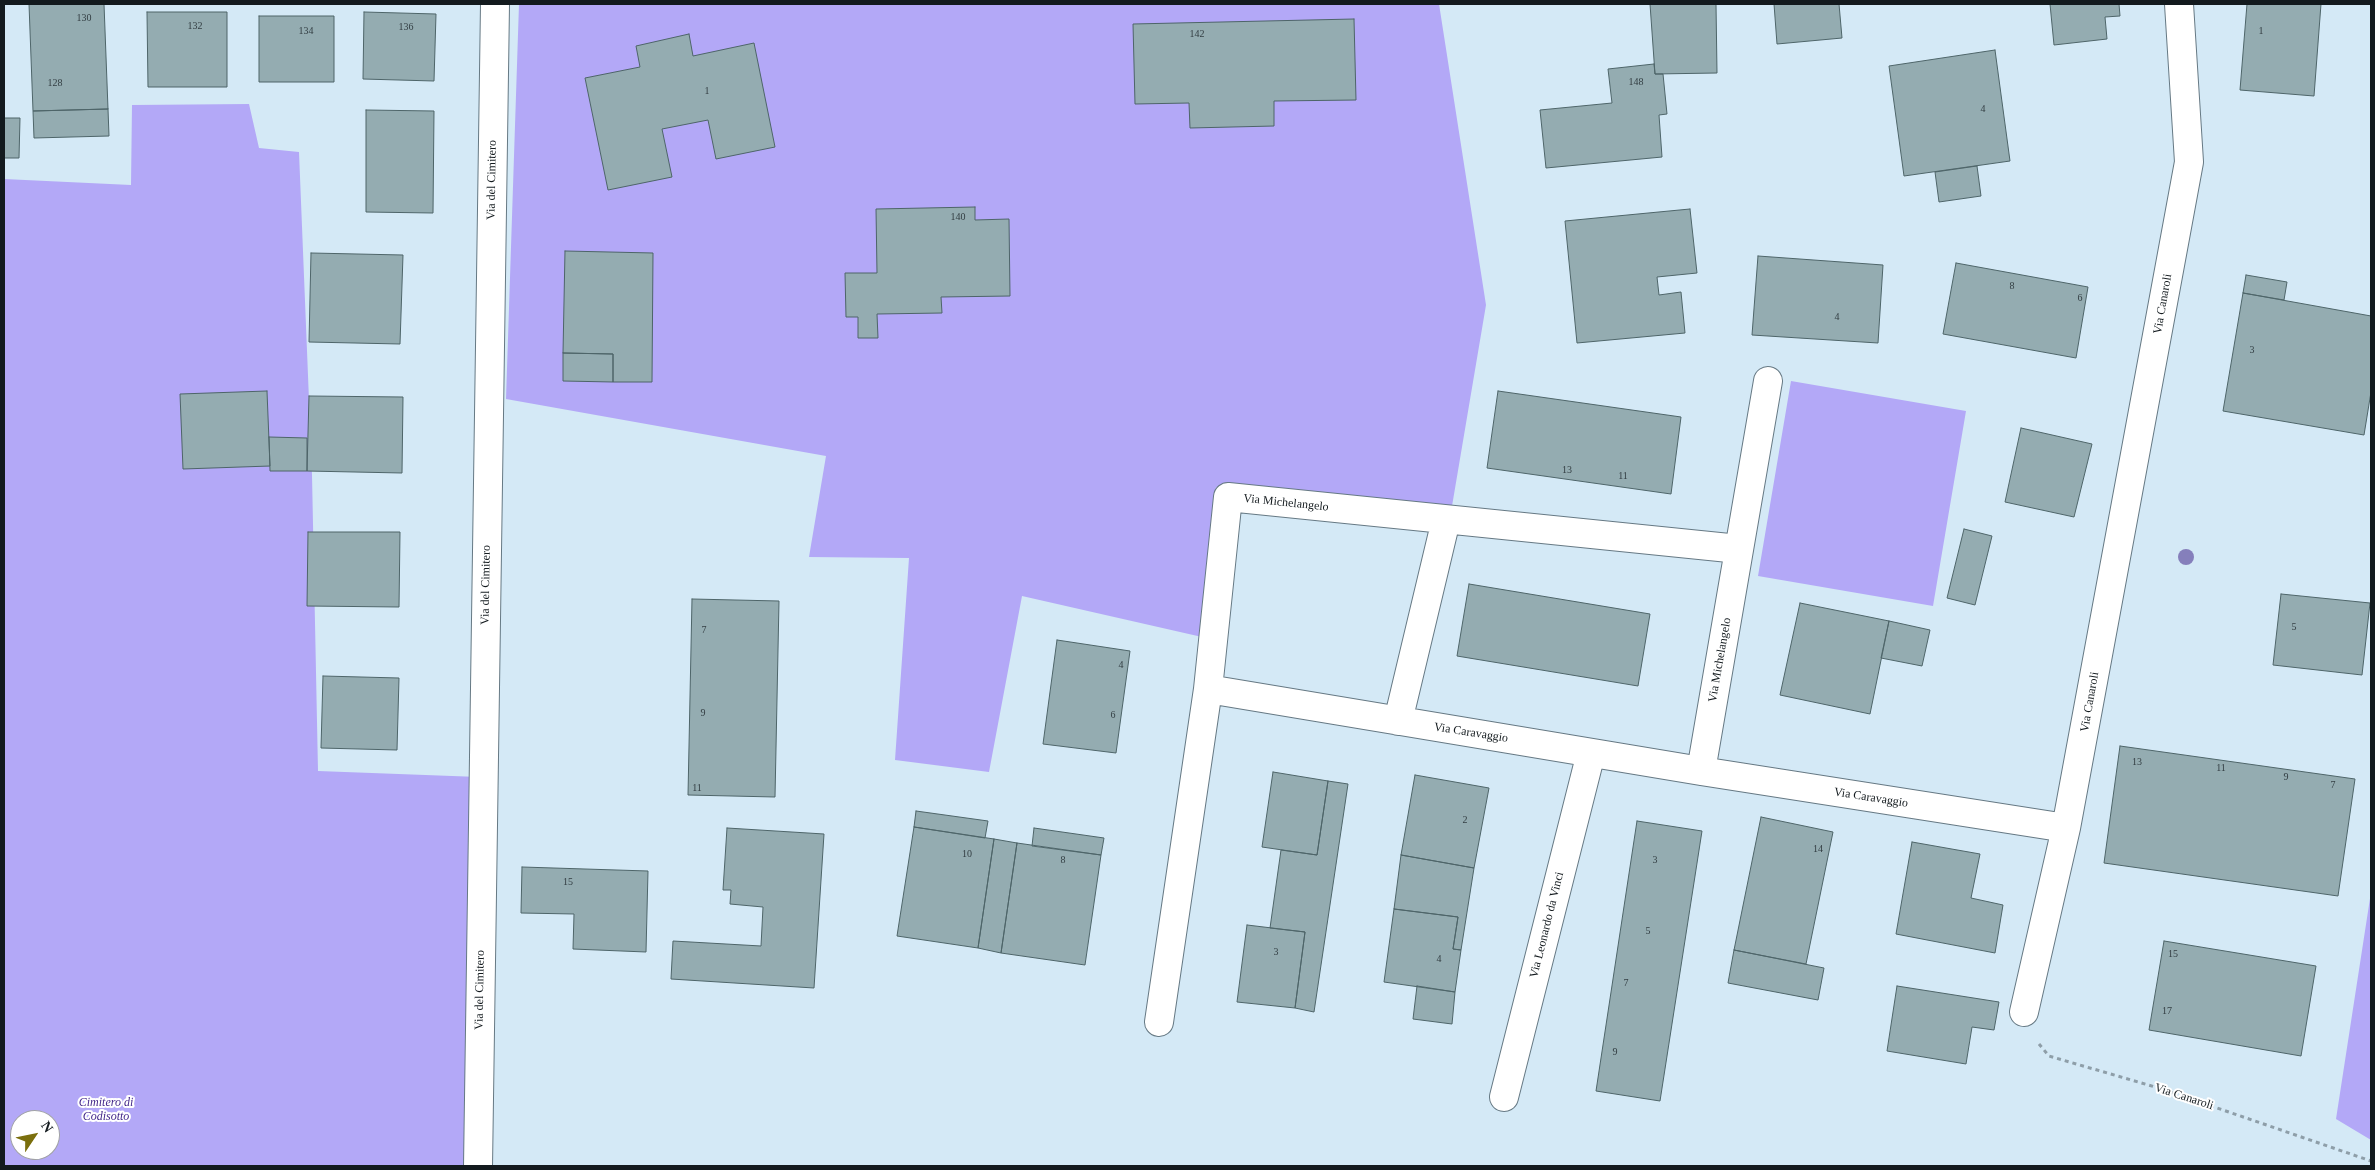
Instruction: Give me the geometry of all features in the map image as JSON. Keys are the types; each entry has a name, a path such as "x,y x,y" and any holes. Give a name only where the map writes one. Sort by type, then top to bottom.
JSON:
{"street":[{"name":"Via del Cimitero","path":"478,1166 495,4"},
{"name":"Via Canaroli","path":"2024,1012 2066,828 2190,162 2179,4"},
{"name":"Via Michelangelo","path":"1701,771 1768,381"},
{"name":"Via Michelangelo","path":"1208,689 1228,497 1739,550"},
{"path":"1398,721 1446,520"},
{"name":"Via Caravaggio","path":"1208,689 1701,771 2066,828"},
{"path":"1160,1022 1208,689"},
{"name":"Via Leonardo da Vinci","path":"1504,1098 1591,753"}],"path":[{"name":"Via Canaroli","path":"2024,1012 2034,1038 2049,1056 2162,1090 2371,1161"}],"green space":[{"path":"519,4 1439,4 1486,305 1451,512 1216,487 1202,637 1022,596 989,772 895,760 909,558 809,557 826,456 506,399"},
{"name":"Cimitero di Codisotto","path":"249,104 259,148 299,152 312,475 318,771 479,777 464,1166 4,1166 4,179 131,185 132,105"},
{"path":"1791,381 1966,411 1933,606 1758,576"},
{"path":"2371,892 2371,1140 2336,1119"}],"building":[{"path":"29,4 104,4 108,109 33,111"},
{"path":"1650,4 1716,4 1717,73 1655,74"},
{"path":"1774,4 1839,4 1842,38 1777,44"},
{"path":"2050,4 2119,4 2120,16 2105,17 2107,39 2054,45"},
{"path":"2247,4 2321,4 2314,96 2240,90"},
{"path":"147,12 227,12 227,87 148,87"},
{"path":"364,12 436,14 434,81 363,79"},
{"path":"259,16 334,16 334,82 259,82"},
{"path":"1354,19 1356,100 1274,101 1274,126 1190,128 1189,103 1135,104 1133,24"},
{"path":"689,34 693,56 754,43 775,147 716,159 708,120 662,129 672,177 608,190 585,78 640,67 636,46"},
{"path":"1995,50 2010,161 1904,176 1889,66"},
{"path":"1654,64 1655,74 1663,74 1667,114 1659,115 1662,157 1546,168 1540,110 1612,103 1608,69"},
{"path":"108,109 109,136 34,138 33,111"},
{"path":"366,110 434,111 433,213 366,212"},
{"path":"4,118 20,118 19,158 4,158"},
{"path":"1977,166 1981,196 1939,202 1935,172"},
{"path":"975,207 975,220 1009,219 1010,296 941,297 942,313 877,314 878,338 858,338 858,317 846,317 845,273 877,273 876,209"},
{"path":"1690,209 1697,273 1657,277 1659,295 1681,292 1685,333 1577,343 1565,221"},
{"path":"565,251 653,253 652,382 613,382 613,354 563,353"},
{"path":"311,253 403,255 400,344 309,342"},
{"path":"1758,256 1883,265 1878,343 1752,335"},
{"path":"1956,263 2088,287 2076,358 1943,334"},
{"path":"2246,275 2287,282 2284,300 2243,293"},
{"path":"2243,293 2371,316 2371,392 2364,435 2223,411"},
{"path":"563,353 613,354 613,382 563,381"},
{"path":"267,391 270,466 183,469 180,394"},
{"path":"1498,391 1681,417 1671,494 1487,468"},
{"path":"309,396 403,397 402,473 307,471"},
{"path":"2021,428 2092,444 2074,517 2005,502"},
{"path":"269,437 307,438 307,471 270,471"},
{"path":"1964,529 1992,536 1975,605 1947,598"},
{"path":"308,532 400,532 399,607 307,606"},
{"path":"1469,584 1650,614 1638,686 1457,656"},
{"path":"2281,594 2370,603 2362,675 2273,665"},
{"path":"692,599 779,601 775,797 688,795"},
{"path":"1800,603 1889,621 1870,714 1780,695"},
{"path":"1889,621 1930,630 1922,666 1881,658"},
{"path":"1057,640 1130,651 1116,753 1043,744"},
{"path":"323,676 399,678 397,750 321,748"},
{"path":"2120,746 2355,779 2338,896 2104,863"},
{"path":"1273,772 1328,781 1317,855 1262,847"},
{"path":"1415,775 1489,788 1474,868 1401,855"},
{"path":"1328,781 1348,784 1314,1012 1295,1008 1305,932 1270,928 1281,850 1317,855"},
{"path":"916,811 988,821 985,838 914,827"},
{"path":"1761,817 1833,832 1806,964 1734,950"},
{"path":"1637,821 1702,831 1660,1101 1596,1091"},
{"path":"914,827 994,839 978,948 897,936"},
{"path":"727,828 824,834 814,988 671,979 673,941 761,946 763,907 730,904 731,890 723,890"},
{"path":"1034,828 1104,838 1101,855 1032,846"},
{"path":"994,839 1017,843 1001,953 978,948"},
{"path":"1912,842 1980,854 1971,898 2003,905 1995,953 1896,934"},
{"path":"1017,843 1101,855 1085,965 1001,953"},
{"path":"1401,855 1474,868 1461,950 1453,949 1458,917 1394,909"},
{"path":"522,867 648,871 646,952 573,949 574,914 521,913"},
{"path":"1394,909 1458,917 1453,949 1461,950 1455,992 1384,982"},
{"path":"1247,925 1305,932 1295,1008 1237,1002"},
{"path":"2164,941 2316,966 2301,1056 2149,1030"},
{"path":"1734,950 1824,968 1818,1000 1728,983"},
{"path":"1417,986 1455,992 1452,1024 1413,1019"},
{"path":"1897,986 1999,1002 1994,1030 1972,1027 1966,1064 1887,1051"}]}
